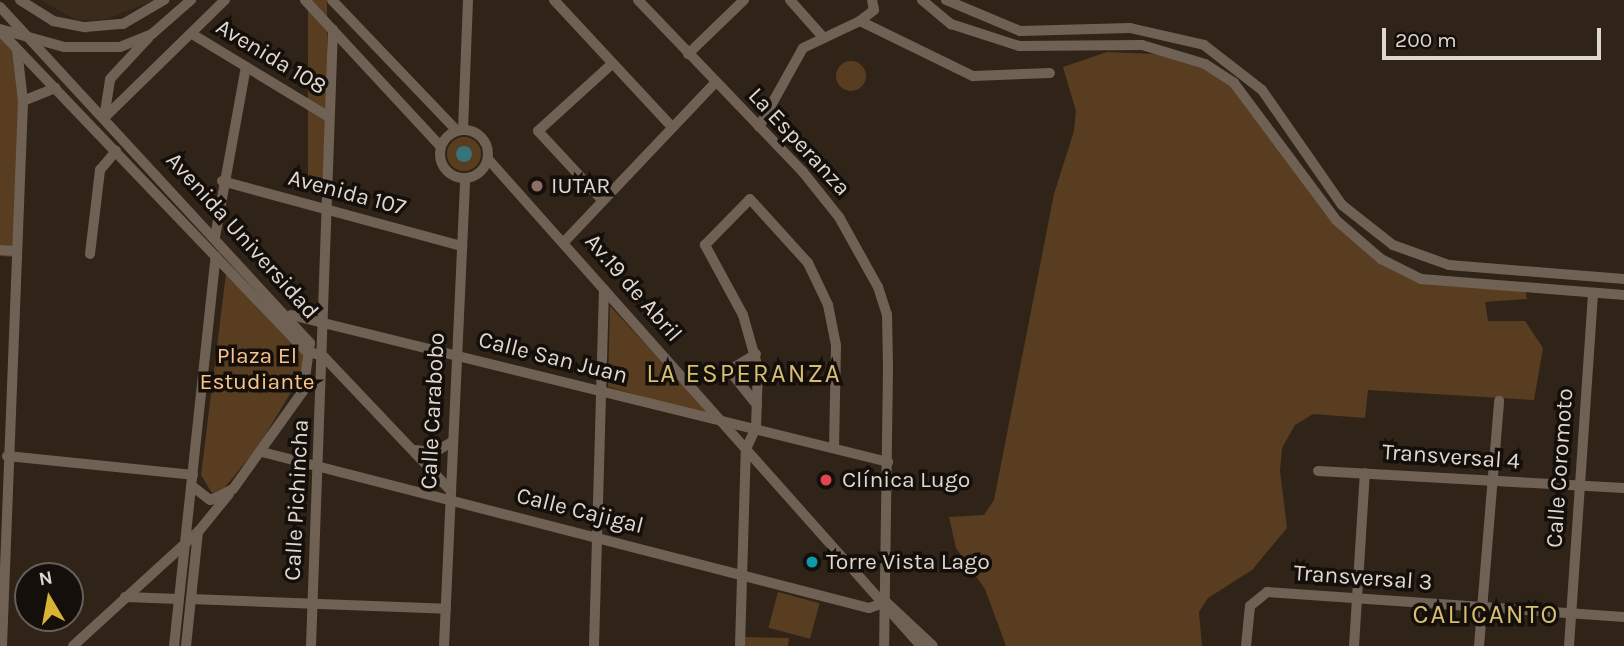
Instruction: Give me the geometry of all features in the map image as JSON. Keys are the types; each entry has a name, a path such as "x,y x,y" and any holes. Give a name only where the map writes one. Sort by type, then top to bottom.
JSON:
{"street":[{"path":"20,0 53,21 85,27 123,24 164,0"},
{"path":"104,118 110,79 152,34 191,0"},
{"path":"104,118 225,0"},
{"path":"305,0 441,147 444,169 465,179 480,173 488,159 476,134 464,94"},
{"path":"332,0 460,131 476,134"},
{"path":"441,147 460,131 468,0"},
{"path":"554,0 671,127"},
{"name":"La Esperanza","path":"638,0 759,127 839,217 878,287 887,314 888,463 884,646"},
{"path":"688,54 744,0"},
{"path":"790,0 822,36"},
{"path":"759,127 803,48 822,36 860,21 874,10 872,0"},
{"path":"922,0 951,24 1019,46 1142,45 1205,64 1234,83 1336,220 1381,259 1421,279 1624,295"},
{"path":"946,0 1020,31 1130,28 1204,45 1262,90 1342,205 1393,245 1449,265 1624,279"},
{"name":"Avenida Universidad","path":"0,8 53,59 104,118 291,316 312,352"},
{"path":"860,21 973,76 1050,73"},
{"name":"Calle Pichincha","path":"312,646 324,357 325,209 333,29"},
{"path":"0,30 94,51 152,34"},
{"name":"Avenida Universidad","path":"0,30 216,257 312,352"},
{"name":"Avenida 108","path":"192,34 329,117"},
{"path":"2,646 7,456 23,96 17,49"},
{"path":"23,96 36,70 53,59"},
{"path":"602,200 538,131 612,64"},
{"path":"186,646 186,543 216,257 215,233 222,181 246,67"},
{"path":"564,242 715,83"},
{"path":"23,96 56,88"},
{"path":"90,254 100,170 116,151"},
{"name":"Av.19 de Abril","path":"488,159 746,449 886,601"},
{"name":"Calle Carabobo","path":"444,646 465,179"},
{"name":"Avenida 107","path":"222,181 462,246"},
{"path":"740,646 746,449 756,428 755,354 743,315 705,245 752,199 814,273 836,345 834,446"},
{"path":"0,250 15,255"},
{"path":"0,259 15,255"},
{"path":"594,646 604,289"},
{"name":"Calle Coromoto","path":"1569,646 1593,293"},
{"name":"Calle San Juan","path":"291,316 323,320 724,422 834,446 888,463"},
{"path":"73,646 198,532 233,489 303,391 312,352 324,357 414,450 451,496"},
{"path":"755,354 729,370 757,405"},
{"path":"1479,646 1499,401"},
{"path":"414,450 435,453 453,441"},
{"name":"Calle Cajigal","path":"262,452 451,496 869,608 886,601"},
{"path":"7,456 193,481 210,500 233,489"},
{"name":"Transversal 4","path":"1318,471 1624,488"},
{"path":"1354,646 1364,473"},
{"path":"174,646 198,532"},
{"name":"Transversal 3","path":"1246,646 1250,606 1267,592 1624,617"},
{"path":"125,597 446,610"},
{"path":"886,601 921,646"},
{"path":"886,601 933,646"}],"shaded area":[{"path":"40,0 155,0 103,20 77,20"}],"green space":[{"path":"308,0 327,0 327,190 308,190"},
{"path":"0,34 21,55 13,257 0,256"},
{"path":"1107,52 1176,55 1234,83 1320,203 1380,259 1421,279 1525,288 1527,299 1485,302 1488,321 1525,321 1543,348 1534,400 1368,390 1365,418 1313,414 1295,425 1282,448 1280,471 1287,528 1252,570 1208,598 1199,612 1202,646 1006,646 985,589 956,548 949,517 984,515 994,500 1054,194 1074,131 1076,111 1063,67"},
{"path":"851,61 857,62 865,70 865,82 857,90 851,91 845,90 837,82 836,76 837,70 845,62"},
{"path":"464,137 476,142 481,154 476,166 464,171 452,166 447,154 452,142"},
{"name":"Plaza El Estudiante","path":"226,274 305,355 305,369 258,447 225,487 212,493 201,475"},
{"path":"610,306 713,416 608,387"},
{"path":"778,592 820,603 810,639 768,628"},
{"path":"745,637 789,638 788,646 744,646"}],"water":[{"path":"464,146 470,148 470,160 464,162 458,160 456,154 458,148"}],"place":[{"name":"IUTAR","path":"537,186"},
{"name":"Clínica Lugo","path":"826,480"},
{"name":"Torre Vista Lago","path":"812,562"}],"district":[{"name":"LA ESPERANZA","path":"744,374"},
{"name":"CALICANTO","path":"1486,615"}]}
